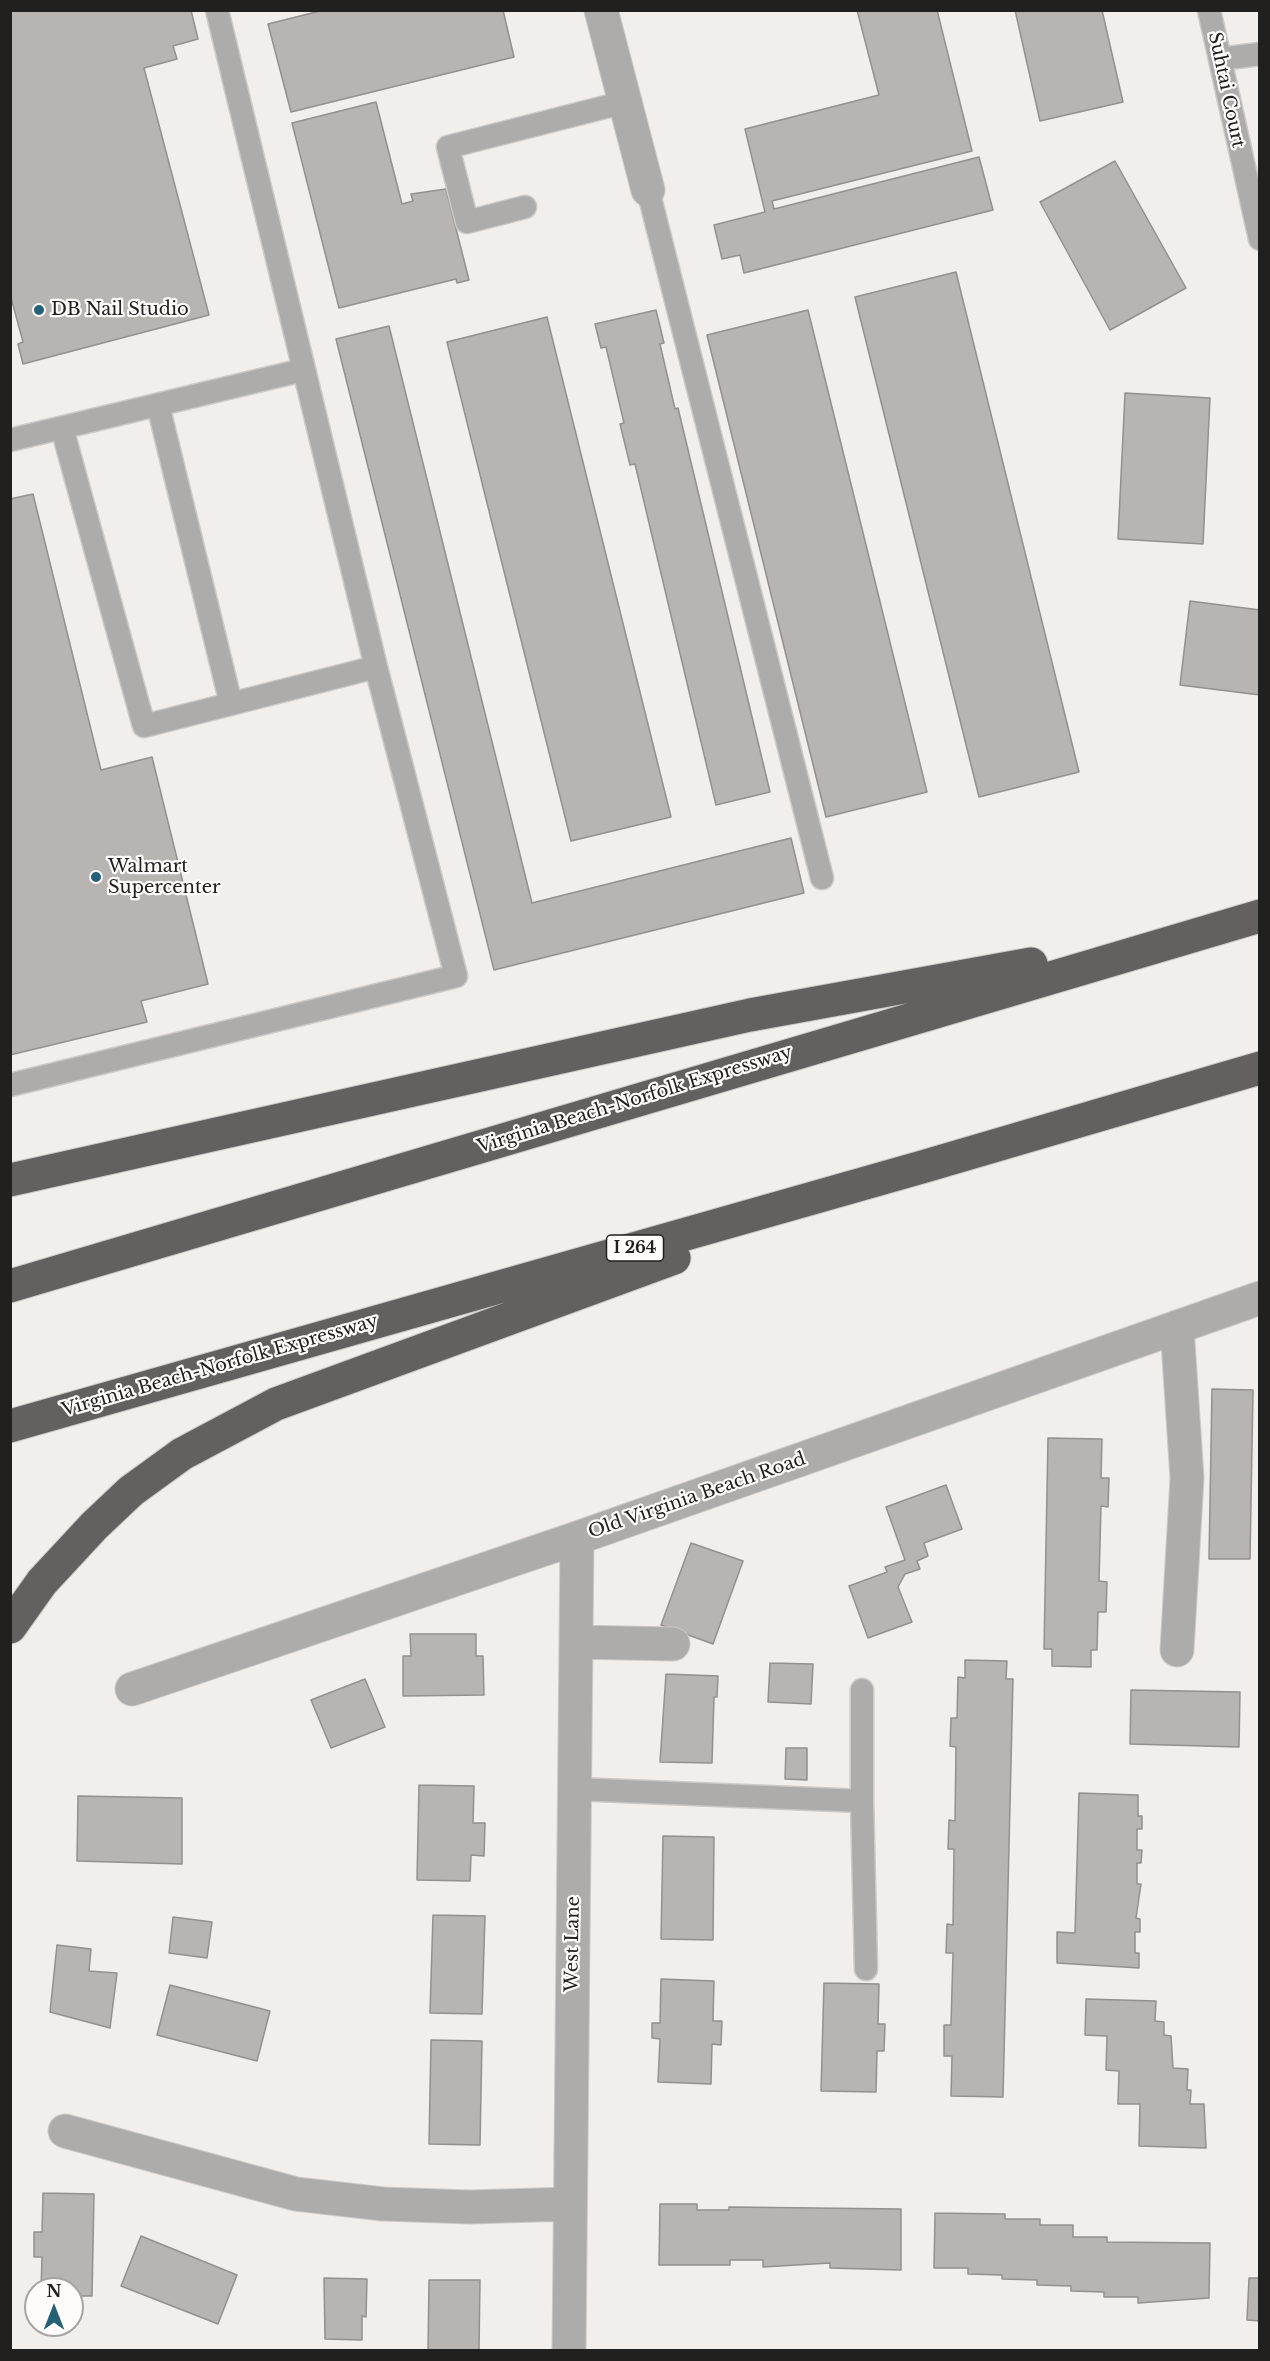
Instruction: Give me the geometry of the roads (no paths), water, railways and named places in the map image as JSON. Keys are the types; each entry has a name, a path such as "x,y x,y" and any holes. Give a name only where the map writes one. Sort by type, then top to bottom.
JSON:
{"highway":[{"name":"Virginia Beach-Norfolk Expressway","path":"10,1286 1260,916"},
{"path":"10,1180 750,1015 1198,933"},
{"name":"Virginia Beach-Norfolk Expressway","path":"10,1426 922,1167 1260,1068"},
{"path":"10,1627 42,1582 130,1491 182,1455 276,1404 922,1167"}],"street":[{"path":"601,10 648,190"},
{"name":"Old Virginia Beach Road","path":"132,1689 577,1538 1260,1298"},
{"path":"1177,1327 1187,1478 1177,1650"},
{"name":"West Lane","path":"569,2350 577,1538"},
{"path":"576,1642 673,1644"},
{"path":"65,2131 296,2194 383,2204 470,2207 570,2204"}],"lane":[{"path":"10,1085 456,976 376,667 217,10"},
{"name":"Suhtai Court","path":"1209,10 1260,239"},
{"path":"1220,59 1260,54"},
{"path":"525,207 467,222 448,147 625,102"},
{"path":"648,190 822,878"},
{"path":"10,440 303,370"},
{"path":"158,405 231,704"},
{"path":"62,428 144,726 376,667"},
{"path":"862,1690 866,1970"},
{"path":"574,1789 862,1801"}],"place":[{"name":"DB Nail Studio","path":"39,310"},
{"name":"Walmart Supercenter","path":"96,877"}]}
